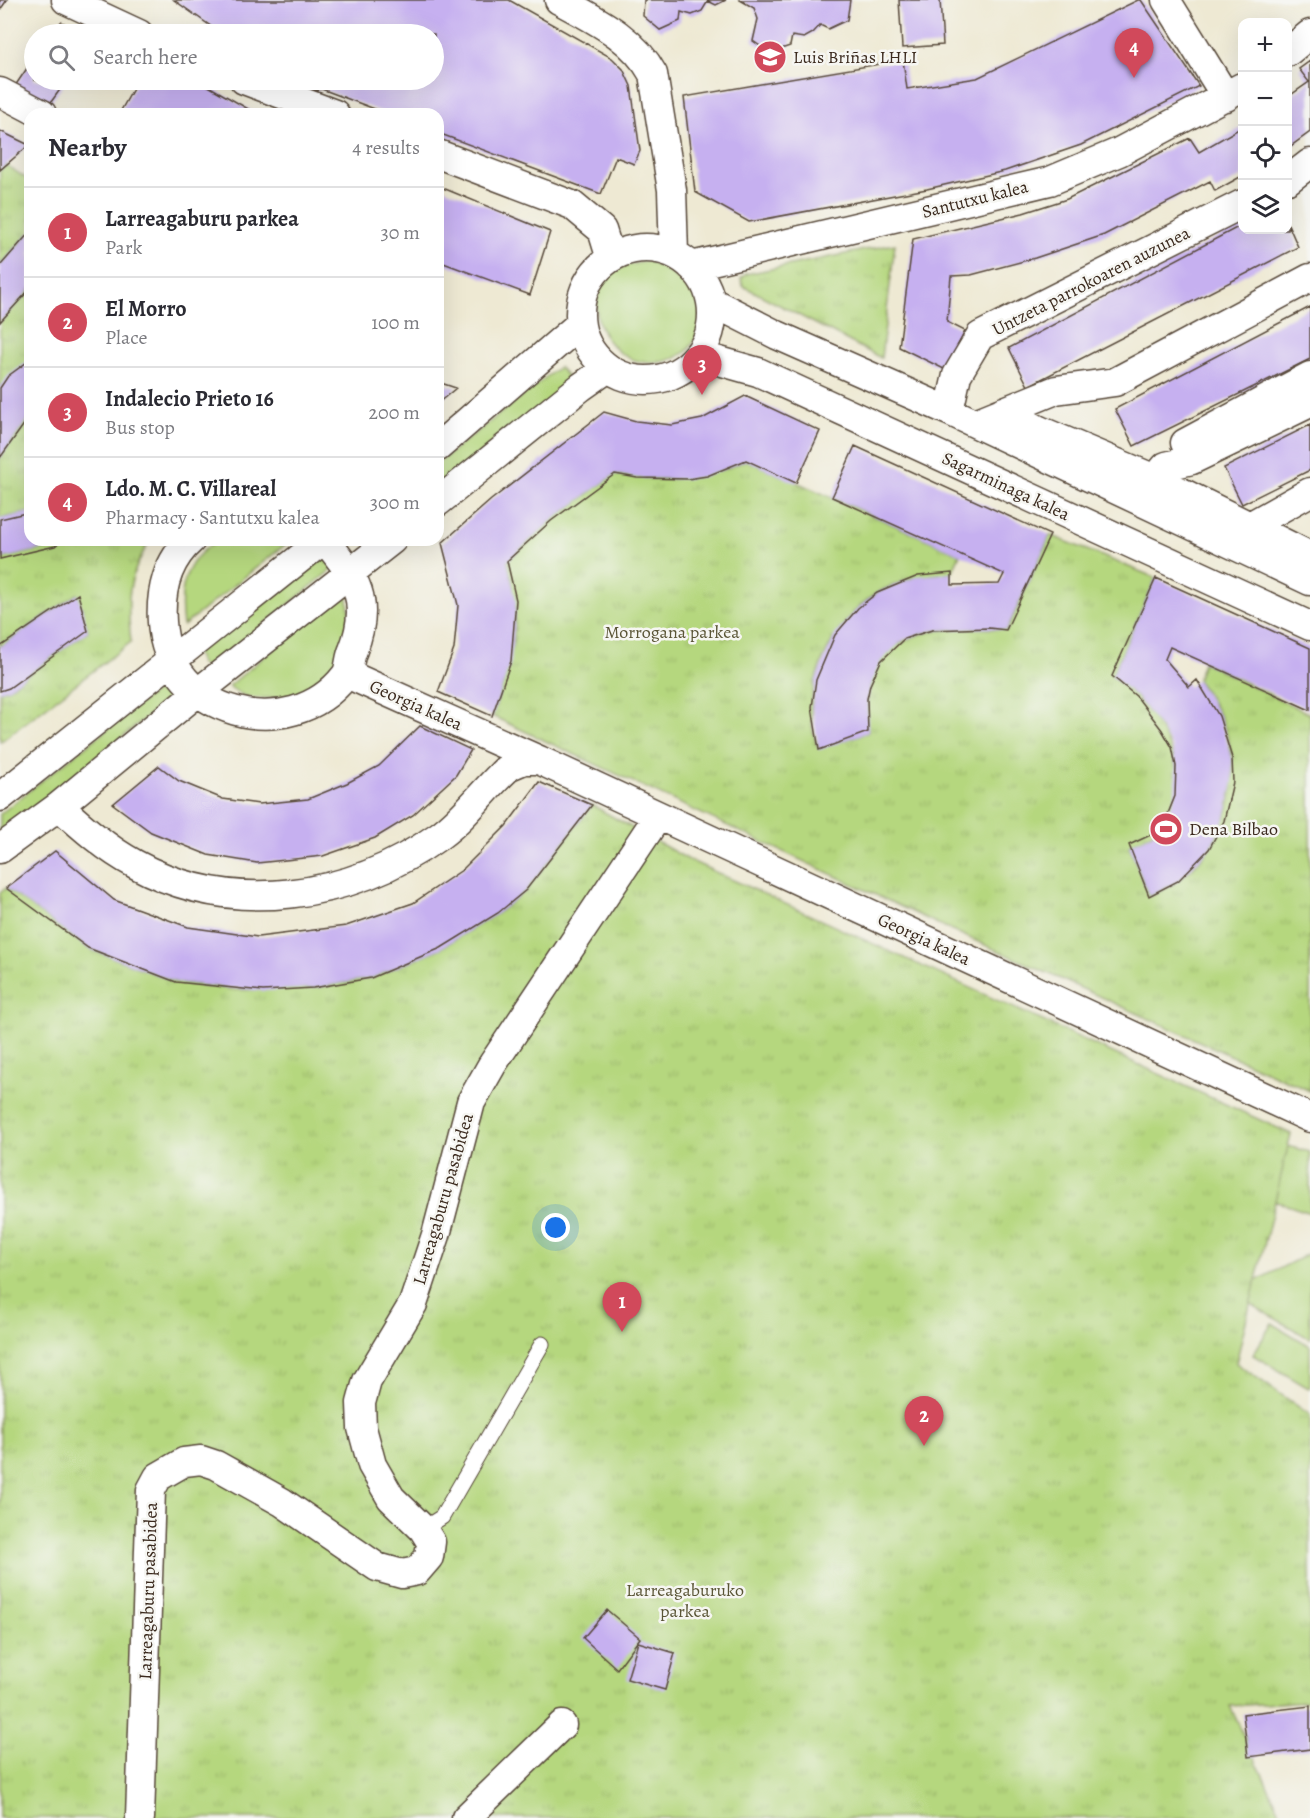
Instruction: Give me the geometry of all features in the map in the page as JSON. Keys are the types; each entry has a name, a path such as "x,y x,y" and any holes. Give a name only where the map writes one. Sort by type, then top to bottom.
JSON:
{"street":[{"path":"66,0 118,24"},
{"path":"560,0 622,36 644,57 653,74 683,260"},
{"path":"1166,0 1234,92"},
{"path":"1292,48 1310,34"},
{"path":"270,90 318,108"},
{"path":"0,92 31,108"},
{"name":"Santutxu kalea","path":"683,260 1050,181 1119,152 1234,92"},
{"path":"444,155 572,205 602,230 610,256"},
{"path":"1292,176 1310,163"},
{"name":"Untzeta parrokoaren auzunea","path":"952,399 957,375 980,336 1238,206"},
{"path":"655,248 683,260 702,278 712,302 709,334 698,356 674,373 645,380 626,377 608,368 589,349 580,324 580,304 586,286 610,256 632,249 655,248"},
{"path":"1090,385 1095,372 1112,362 1310,261"},
{"path":"991,416 1056,390 1115,382 1310,278"},
{"path":"712,302 777,335 952,399 991,416 1310,581"},
{"path":"444,442 580,324"},
{"name":"Sagarminaga kalea","path":"698,356 758,372 1310,626"},
{"path":"444,497 608,368"},
{"path":"1160,473 1184,444 1310,376"},
{"path":"1160,473 1310,403"},
{"path":"991,416 1039,430 1160,473 1248,527 1310,556"},
{"path":"1248,527 1310,492"},
{"path":"184,546 167,574 161,607 163,642 181,677 197,694 235,711 254,714 286,712 311,706 347,674 363,612 358,585 329,546"},
{"path":"0,797 172,658 316,546"},
{"path":"0,849 59,806 385,546"},
{"name":"Georgia kalea","path":"347,674 539,760 1310,1118"},
{"name":"Georgia kalea","path":"484,735 495,753 500,775"},
{"path":"59,806 119,854 136,864 187,886 250,895 296,894 367,876 397,863 441,835 482,796 500,775 515,763 539,760"},
{"name":"Larreagaburu pasabidea","path":"140,1818 151,1490 158,1477 184,1462 201,1460 216,1465 282,1502 377,1567 402,1574 417,1571 429,1557 431,1542 423,1529 391,1498 372,1465 362,1428 361,1403 367,1381 413,1304 436,1235 471,1102 492,1065 658,816"},
{"path":"466,1818 562,1725"}],"lane":[{"path":"423,1529 442,1517 542,1344"}],"green space":[{"path":"6,165 24,177 24,239 0,266 0,170"},
{"path":"895,244 881,358 743,286 741,279 746,274"},
{"path":"648,261 670,273 690,289 701,310 701,322 690,348 684,353 660,362 639,361 621,353 607,339 599,321 597,303 603,285 620,268"},
{"path":"24,296 24,366 0,388 0,322"},
{"path":"559,367 572,382 444,483 444,458"},
{"path":"24,424 24,513 0,519 0,458"},
{"name":"Morrogana parkea","path":"746,460 960,554 952,573 913,578 886,588 861,606 845,622 832,641 814,685 811,707 812,729 819,749 868,732 869,688 884,656 897,645 913,637 932,632 974,628 1007,630 1050,535 1156,578 1112,676 1145,707 1159,727 1170,748 1176,770 1177,792 1170,813 1152,834 1129,845 1149,896 1172,885 1207,851 1220,829 1228,806 1232,782 1232,757 1221,718 1197,680 1203,662 1310,714 1310,1091 938,924 492,716 510,658 515,621 515,602 507,561 551,521 615,474 649,479 682,478 714,472"},
{"path":"55,546 147,546 130,589 131,642 0,742 0,691 9,688 88,631 77,594 0,647 0,559"},
{"path":"209,546 283,546 183,626 182,600 186,577 190,567"},
{"path":"326,554 336,566 208,670 200,663 196,652"},
{"path":"346,588 349,618 343,648 328,675 317,685 297,695 266,698 244,695 229,686"},
{"path":"171,679 181,689 0,837 0,814"},
{"name":"Larreagaburuko parkea","path":"592,805 689,860 1291,1134 1236,1363 1310,1415 1310,1701 1230,1706 1283,1818 0,1818 0,893 6,888 88,948 176,982 236,990 313,988 371,978 441,948 498,913 526,890"},
{"path":"1288,1146 1310,1152 1310,1213 1255,1194"},
{"path":"1310,1253 1310,1339 1232,1293"},
{"path":"1272,1323 1310,1346 1310,1389 1253,1355"}],"building":[{"path":"0,0 7,0 0,10"},
{"path":"174,0 509,0 612,58 623,69 631,86 640,151 634,164 616,157 601,194 444,135 444,108 372,108 324,90 444,90 444,24 208,24"},
{"path":"644,0 726,0 716,5 708,1 702,11 692,15 681,12 680,21 660,30 643,16"},
{"path":"740,0 850,0 847,20 828,29 820,25 804,38 792,36 790,46 770,53 753,41 758,19 754,8"},
{"path":"899,0 940,0 943,45 902,48"},
{"path":"1141,0 1199,86 1081,145 1005,171 927,189 749,222 695,192 684,97 903,60 907,89 977,78"},
{"path":"1310,61 1310,132 1292,145 1292,94 1309,82 1299,69"},
{"path":"24,73 24,90 15,86"},
{"path":"24,90 60,90 51,102"},
{"path":"132,90 215,90 247,108 122,108"},
{"path":"1238,129 1238,178 1215,191 1210,181 1104,235 1035,258 971,275 951,276 947,322 965,331 946,370 899,347 913,239 1023,213 1067,199 1190,138 1199,152"},
{"path":"0,131 24,143 24,149 0,170"},
{"path":"444,188 550,232 530,295 444,263"},
{"path":"1238,227 1238,234 1292,233 1298,247 1028,386 1009,348"},
{"path":"24,239 24,296 0,322 0,266"},
{"path":"1310,307 1310,359 1134,446 1115,409"},
{"path":"24,364 24,424 0,458 0,388 8,376"},
{"path":"444,384 456,388 444,398"},
{"path":"745,396 820,431 796,483 746,460 707,476 688,479 637,478 615,474 551,521 507,561 516,600 511,661 492,716 438,692 454,649 458,605 443,546 444,541 491,500 604,412 636,421 672,425 702,419"},
{"path":"1310,425 1310,470 1242,504 1224,468"},
{"path":"855,446 1050,535 1006,630 989,628 932,630 904,639 881,661 870,685 867,699 868,732 819,750 812,707 816,680 835,635 858,608 877,593 918,576 952,573 952,585 999,584 1004,574 832,497"},
{"path":"24,513 24,546 55,546 0,559 0,519"},
{"path":"1156,578 1310,648 1310,710 1170,647 1165,659 1189,687 1197,680 1219,716 1232,758 1233,782 1224,821 1209,849 1178,881 1149,896 1129,845 1153,834 1167,816 1175,796 1176,766 1172,747 1162,730 1137,697 1112,676"},
{"path":"78,594 88,631 9,688 0,691 0,647"},
{"path":"420,726 471,750 456,775 413,815 375,838 323,856 257,863 208,855 151,832 113,804 159,766 179,781 223,799 259,804 308,799 347,783 379,766"},
{"path":"539,782 592,805 526,890 498,913 441,948 371,978 313,988 263,991 176,982 88,948 6,888 55,851 114,900 188,927 258,937 346,926 413,903 462,870 506,826"},
{"path":"607,1610 640,1638 617,1669 583,1638"},
{"path":"638,1642 675,1653 665,1690 627,1679"},
{"path":"1310,1706 1310,1749 1248,1757 1243,1714"}],"place":[{"name":"Luis Briñas LHLI","path":"770,57"},
{"name":"Ldo. M. C. Villareal","path":"1134,78"},
{"name":"Indalecio Prieto 16","path":"702,395"},
{"name":"Dena Bilbao","path":"1166,829"},
{"name":"Larreagaburu parkea","path":"622,1332"},
{"name":"El Morro","path":"924,1446"}]}
